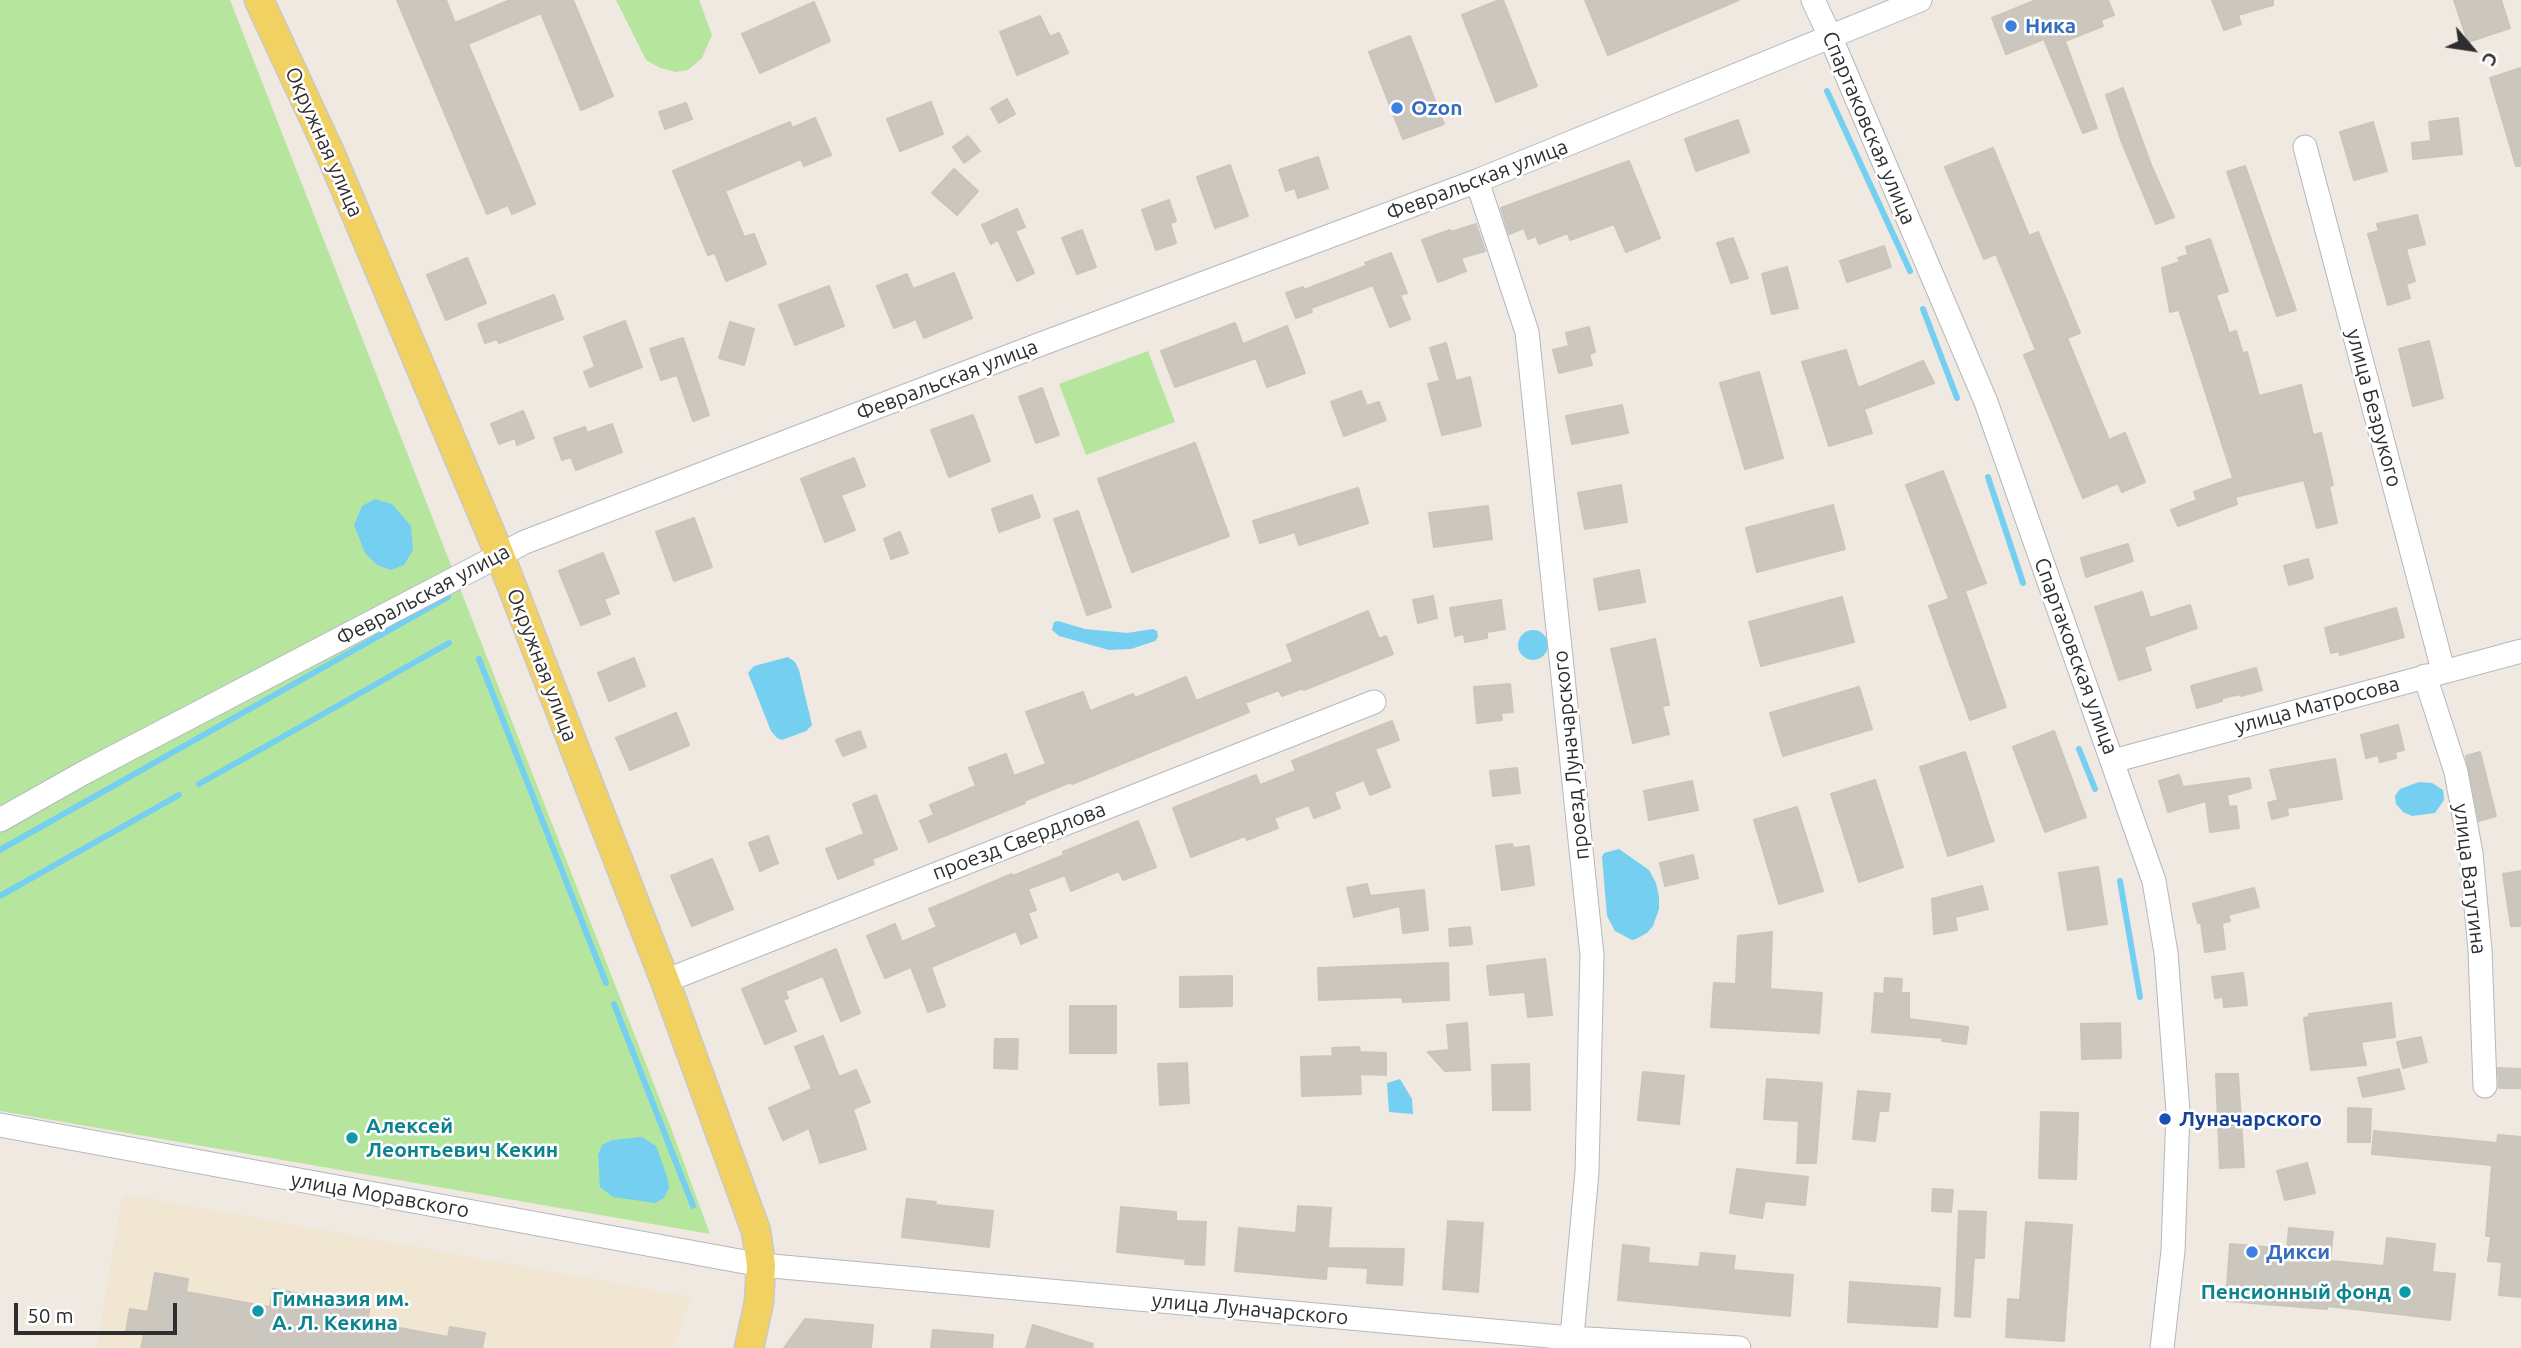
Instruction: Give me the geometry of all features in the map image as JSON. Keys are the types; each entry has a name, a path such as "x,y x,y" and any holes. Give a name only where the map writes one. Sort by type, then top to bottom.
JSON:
{"main road":[{"name":"Окружная улица","path":"259,0 331,155 499,553 665,981 756,1231 761,1265 759,1302 748,1348"}],"street":[{"name":"Спартаковская улица","path":"1813,0 1986,402 2154,881 2166,953 2178,1111 2173,1251 2162,1348"},
{"name":"Февральская улица","path":"0,820 87,771 499,553 989,364 1477,181 1920,0"},
{"name":"улица Безрукого","path":"2305,147 2434,673"},
{"name":"проезд Луначарского","path":"1477,181 1527,332 1592,955 1587,1172 1571,1343"},
{"name":"улица Матросова","path":"2113,761 2521,651"},
{"name":"улица Ватутина","path":"2434,673 2471,853 2480,950 2485,1086"},
{"name":"проезд Свердлова","path":"665,981 1374,702"},
{"name":"улица Моравского","path":"0,1125 761,1265"},
{"name":"улица Луначарского","path":"761,1265 1571,1343 1739,1348"}],"shaded area":[{"path":"123,1194 691,1297 674,1348 97,1348"}],"green space":[{"path":"0,0 230,0 710,1234 0,1111"},
{"path":"616,0 699,0 712,35 702,58 688,70 676,72 660,68 646,60"},
{"path":"1148,351 1175,422 1086,455 1059,384"}],"water":[{"path":"375,499 392,504 411,526 413,550 404,565 391,570 377,565 365,553 354,525 362,506"},
{"path":"1054,622 1085,629 1127,633 1153,629 1157,631 1158,637 1155,641 1131,649 1109,650 1059,636 1052,630"},
{"path":"1533,630 1539,631 1547,639 1547,651 1539,659 1533,660 1527,659 1519,651 1518,645 1519,639 1527,631"},
{"path":"788,657 795,662 799,670 812,725 806,731 782,740 771,731 748,673 754,666"},
{"path":"2419,782 2432,783 2443,790 2444,800 2435,813 2412,816 2403,812 2396,804 2395,796 2400,789"},
{"path":"1619,849 1649,870 1659,897 1659,909 1653,926 1647,933 1632,940 1615,931 1607,916 1602,857 1604,853"},
{"path":"1400,1079 1412,1099 1413,1114 1389,1112 1387,1083"},
{"path":"642,1137 656,1146 667,1176 669,1188 664,1198 655,1203 613,1197 600,1187 598,1155 602,1145 612,1140"}],"building":[{"path":"397,0 446,0 455,23 510,0 573,0 613,96 593,105 581,110 541,13 468,44 535,204 512,214 508,205 487,214"},
{"path":"1503,0 1537,86 1496,102 1462,15"},
{"path":"1585,0 1739,0 1608,55"},
{"path":"2036,0 2108,0 2114,15 2101,20 2103,26 2065,41 2097,128 2083,133 2044,39 2006,54 1992,18"},
{"path":"2212,0 2273,0 2273,5 2238,15 2241,24 2224,30"},
{"path":"2454,0 2501,0 2510,28 2468,42"},
{"path":"814,2 830,41 760,73 742,34"},
{"path":"1040,16 1050,37 1059,33 1068,53 1017,75 1000,32"},
{"path":"1410,36 1444,124 1403,139 1369,52"},
{"path":"2521,68 2521,166 2516,166 2490,78"},
{"path":"2123,88 2151,165 2174,217 2156,224 2121,140 2106,95"},
{"path":"1007,99 1015,114 999,123 991,108"},
{"path":"931,102 943,134 900,151 887,119"},
{"path":"686,103 692,119 665,129 659,112"},
{"path":"815,118 831,155 804,166 801,159 725,191 744,237 754,234 766,264 726,281 715,253 708,255 673,171 790,122 792,128"},
{"path":"2458,118 2462,154 2413,159 2412,143 2431,141 2429,122"},
{"path":"1738,120 1749,152 1696,171 1685,139"},
{"path":"2373,122 2387,171 2354,180 2340,132"},
{"path":"968,136 980,151 964,163 953,147"},
{"path":"1993,148 2029,236 2038,232 2080,333 2067,338 2109,440 2125,433 2145,482 2122,492 2118,483 2083,498 2024,355 2036,350 1996,254 1984,259 1945,167"},
{"path":"1318,157 1328,188 1298,198 1295,188 1286,191 1279,170"},
{"path":"1629,161 1660,238 1626,252 1614,224 1570,240 1568,233 1539,244 1536,236 1528,239 1524,228 1509,234 1501,208"},
{"path":"1230,165 1248,216 1215,228 1197,177"},
{"path":"2245,166 2296,310 2277,316 2227,172"},
{"path":"954,169 978,191 957,215 932,193"},
{"path":"1169,200 1176,221 1170,223 1176,243 1156,250 1142,210"},
{"path":"1017,209 1025,227 1015,231 1034,273 1017,281 998,240 991,244 982,225"},
{"path":"2417,215 2425,244 2406,249 2415,281 2406,284 2410,298 2388,305 2368,234 2379,231 2377,224"},
{"path":"1476,224 1485,251 1461,258 1466,271 1438,282 1422,240"},
{"path":"1082,230 1096,267 1077,274 1062,238"},
{"path":"1733,238 1748,278 1731,283 1717,243"},
{"path":"2210,239 2228,291 2216,295 2229,333 2236,331 2243,354 2247,352 2259,396 2301,385 2313,435 2321,433 2333,485 2329,486 2337,523 2317,528 2304,480 2235,497 2237,504 2178,526 2171,510 2197,500 2194,492 2233,478 2179,310 2170,312 2162,268 2180,262 2178,258 2188,255 2186,247"},
{"path":"1884,246 1891,267 1847,282 1840,261"},
{"path":"1391,253 1407,293 1400,295 1410,319 1390,327 1373,285 1311,308 1312,312 1296,318 1286,293 1303,287 1304,290 1366,266 1365,263"},
{"path":"467,258 486,303 446,320 427,275"},
{"path":"1787,267 1798,308 1772,314 1762,274"},
{"path":"954,273 972,318 924,338 916,319 894,328 877,286 907,274 913,289"},
{"path":"829,286 844,326 795,345 779,305"},
{"path":"554,295 563,319 499,343 497,339 485,343 478,324"},
{"path":"625,321 642,367 590,387 584,372 595,367 584,337"},
{"path":"730,322 754,329 744,365 719,358"},
{"path":"1235,323 1243,344 1287,326 1305,373 1267,387 1256,358 1175,387 1161,351"},
{"path":"1589,327 1595,352 1589,354 1592,365 1559,373 1553,350 1569,346 1566,333"},
{"path":"683,338 709,415 693,421 677,375 661,380 650,349"},
{"path":"2429,341 2443,398 2413,406 2399,349"},
{"path":"1446,343 1456,381 1470,377 1481,426 1442,435 1428,384 1440,381 1430,348"},
{"path":"1846,350 1858,388 1923,361 1934,383 1864,409 1872,433 1829,446 1802,362"},
{"path":"1759,372 1783,458 1745,469 1720,383"},
{"path":"1042,388 1059,435 1036,443 1019,397"},
{"path":"1361,391 1367,406 1379,402 1386,420 1344,436 1331,402"},
{"path":"1622,405 1628,433 1572,444 1566,416"},
{"path":"523,411 534,438 517,445 515,438 499,444 491,424"},
{"path":"973,415 990,461 949,477 931,430"},
{"path":"612,424 622,452 576,470 571,457 562,460 554,438 585,427 587,433"},
{"path":"1195,443 1229,536 1132,572 1098,479"},
{"path":"854,458 865,486 841,495 855,530 825,542 801,479"},
{"path":"1943,471 1986,583 1965,591 2006,707 1970,720 1929,606 1949,599 1906,485"},
{"path":"1621,485 1627,522 1585,529 1578,493"},
{"path":"1358,488 1368,523 1299,545 1295,532 1260,543 1253,521"},
{"path":"1032,495 1040,517 999,532 992,509"},
{"path":"1833,505 1845,549 1757,572 1746,528"},
{"path":"1488,506 1492,539 1434,547 1429,513"},
{"path":"1078,511 1111,607 1087,615 1054,519"},
{"path":"694,518 712,567 674,581 656,532"},
{"path":"900,532 908,553 891,559 884,539"},
{"path":"2128,544 2133,561 2086,577 2081,558"},
{"path":"603,553 619,593 604,599 610,614 581,625 559,571"},
{"path":"2308,559 2313,578 2289,585 2284,566"},
{"path":"1639,570 1645,602 1599,610 1594,579"},
{"path":"2142,592 2150,618 2190,605 2197,628 2144,647 2151,670 2119,680 2095,607"},
{"path":"1433,596 1437,618 1418,623 1413,600"},
{"path":"1842,597 1854,642 1761,666 1749,622"},
{"path":"1501,600 1505,629 1487,632 1487,638 1465,642 1464,634 1455,636 1450,608"},
{"path":"2396,608 2404,637 2340,655 2339,651 2331,653 2325,628"},
{"path":"1368,611 1379,639 1386,636 1393,654 1304,690 1303,688 1282,696 1279,690 1245,703 1249,712 1024,801 1025,803 929,842 920,821 934,815 930,805 976,786 969,768 1006,754 1014,776 1046,764 1026,712 1083,692 1090,711 1133,694 1135,698 1186,677 1196,701 1293,662 1287,645"},
{"path":"1655,639 1669,705 1662,706 1669,734 1633,743 1611,649"},
{"path":"634,658 645,686 609,701 598,673"},
{"path":"2256,668 2262,690 2222,698 2222,701 2197,708 2191,686"},
{"path":"1510,684 1513,712 1501,713 1502,720 1477,723 1474,687"},
{"path":"1859,687 1872,729 1783,756 1770,713"},
{"path":"676,713 689,745 630,770 616,738"},
{"path":"1392,721 1399,740 1375,749 1390,787 1370,795 1364,780 1334,792 1340,808 1314,818 1309,805 1274,818 1278,828 1247,840 1245,836 1191,857 1173,808 1256,775 1260,785 1296,771 1292,761"},
{"path":"2398,725 2404,750 2395,752 2396,758 2380,762 2378,755 2366,758 2361,735"},
{"path":"860,731 866,747 843,756 836,740"},
{"path":"2054,731 2086,817 2045,832 2013,747"},
{"path":"1965,752 1994,841 1948,856 1920,767"},
{"path":"2480,752 2496,816 2479,821 2466,756"},
{"path":"2335,759 2342,799 2287,808 2288,815 2272,819 2268,803 2278,800 2270,770"},
{"path":"1517,768 1520,793 1493,796 1490,771"},
{"path":"2179,775 2183,787 2249,778 2251,788 2227,795 2229,807 2236,806 2239,828 2210,832 2206,801 2168,812 2159,781"},
{"path":"1875,780 1903,867 1859,882 1831,794"},
{"path":"1692,781 1698,810 1649,820 1644,791"},
{"path":"876,795 897,849 872,859 874,864 838,879 826,849 864,834 853,804"},
{"path":"1797,807 1823,891 1779,904 1754,820"},
{"path":"1138,821 1156,867 1123,880 1119,871 1071,891 1065,875 1028,889 1036,910 1028,913 1037,937 1021,944 1016,931 931,967 945,1006 928,1012 911,967 885,978 867,936 895,924 902,942 937,927 929,909 1064,855 1063,852"},
{"path":"768,836 778,863 760,871 749,843"},
{"path":"1512,844 1513,848 1529,846 1534,885 1502,890 1496,846"},
{"path":"1693,855 1698,878 1665,886 1660,863"},
{"path":"712,859 733,909 692,926 671,876"},
{"path":"2098,867 2107,924 2068,930 2059,873"},
{"path":"2521,871 2521,926 2511,926 2503,874"},
{"path":"1367,884 1370,896 1424,890 1428,930 1403,933 1400,906 1354,917 1347,888"},
{"path":"1982,886 1988,909 1955,917 1957,930 1934,934 1932,899"},
{"path":"2254,888 2259,907 2228,915 2230,921 2222,923 2225,949 2205,952 2201,923 2198,923 2193,904"},
{"path":"1470,927 1472,944 1450,946 1449,929"},
{"path":"1772,932 1770,989 1822,993 1819,1033 1711,1027 1714,983 1736,984 1738,936"},
{"path":"836,949 860,1013 841,1021 823,976 785,991 788,998 783,1000 796,1031 765,1044 742,989"},
{"path":"1545,959 1552,1015 1528,1017 1525,992 1490,995 1487,966"},
{"path":"1448,963 1449,1000 1403,1002 1402,997 1319,1000 1318,968"},
{"path":"2243,973 2247,1005 2224,1007 2223,997 2215,998 2212,977"},
{"path":"1232,976 1232,1006 1180,1007 1180,977"},
{"path":"1885,978 1902,979 1901,993 1909,993 1909,1019 1968,1027 1966,1044 1942,1041 1943,1038 1872,1032 1875,993 1884,994"},
{"path":"2391,1003 2395,1037 2361,1042 2366,1065 2311,1070 2304,1018 2309,1017 2309,1014"},
{"path":"1070,1006 1116,1006 1116,1053 1070,1053"},
{"path":"1467,1023 1470,1070 1445,1071 1428,1052 1449,1050 1447,1025"},
{"path":"2120,1023 2121,1058 2082,1059 2081,1024"},
{"path":"823,1036 839,1077 856,1070 870,1102 853,1109 866,1149 820,1163 809,1128 783,1140 769,1108 812,1089 795,1047"},
{"path":"2421,1037 2427,1062 2403,1068 2397,1042"},
{"path":"995,1039 1018,1039 1017,1069 994,1068"},
{"path":"1359,1047 1360,1052 1386,1053 1386,1075 1360,1074 1361,1094 1302,1096 1301,1057 1333,1056 1332,1048"},
{"path":"1187,1063 1189,1103 1160,1105 1158,1064"},
{"path":"1529,1064 1530,1110 1493,1110 1492,1065"},
{"path":"2498,1068 2521,1069 2521,1088 2499,1088"},
{"path":"2399,1069 2404,1089 2363,1097 2358,1078"},
{"path":"1643,1072 1684,1076 1679,1124 1638,1120"},
{"path":"2216,1074 2238,1074 2244,1167 2220,1168"},
{"path":"1767,1079 1822,1083 1816,1163 1797,1163 1799,1121 1764,1119"},
{"path":"1858,1091 1890,1094 1888,1111 1879,1111 1875,1141 1853,1139"},
{"path":"2348,1108 2371,1109 2370,1142 2348,1142"},
{"path":"2041,1112 2078,1113 2076,1179 2039,1178"},
{"path":"2374,1131 2497,1143 2498,1135 2521,1137 2521,1297 2499,1295 2502,1262 2488,1261 2491,1236 2486,1236 2492,1165 2372,1154"},
{"path":"2307,1163 2315,1193 2285,1200 2277,1171"},
{"path":"1737,1169 1808,1177 1805,1205 1765,1201 1762,1218 1730,1213"},
{"path":"1933,1189 1953,1190 1951,1212 1932,1211"},
{"path":"907,1199 993,1211 989,1247 902,1237"},
{"path":"1298,1206 1331,1208 1328,1248 1404,1249 1402,1285 1367,1283 1368,1268 1327,1266 1326,1279 1235,1271 1239,1228 1296,1233"},
{"path":"1121,1207 1176,1212 1176,1221 1206,1222 1204,1265 1185,1264 1186,1259 1117,1252"},
{"path":"1959,1211 1986,1212 1984,1258 1974,1258 1970,1317 1955,1316"},
{"path":"1448,1221 1483,1223 1478,1292 1443,1289"},
{"path":"2026,1222 2072,1225 2064,1341 2006,1337 2008,1299 2020,1300"},
{"path":"2289,1228 2333,1232 2330,1261 2384,1266 2387,1238 2435,1244 2432,1272 2455,1274 2450,1320 2327,1306 2327,1309 2226,1301 2230,1244 2287,1249"},
{"path":"1623,1245 1649,1248 1648,1263 1699,1267 1701,1253 1735,1256 1733,1270 1793,1275 1790,1316 1618,1300"},
{"name":"Гимназия им. А. Л. Кекина","path":"155,1273 188,1279 186,1292 270,1307 273,1289 370,1306 367,1322 448,1337 450,1327 485,1333 482,1348 141,1348 144,1334 126,1331 130,1309 148,1312"},
{"path":"1850,1282 1940,1288 1937,1327 1848,1322"},
{"path":"805,1319 873,1325 871,1348 784,1348"},
{"path":"1033,1325 1093,1344 1092,1348 1026,1348"},
{"path":"933,1330 993,1335 992,1348 931,1348"}],"waterway":[{"path":"1827,91 1910,271"},
{"path":"1923,309 1957,398"},
{"path":"1988,477 2023,583"},
{"path":"0,850 448,597"},
{"path":"199,784 449,643"},
{"path":"479,659 606,983"},
{"path":"2079,749 2095,789"},
{"path":"0,896 179,795"},
{"path":"2120,881 2140,997"},
{"path":"614,1004 693,1206"}],"place":[{"name":"Ника","path":"2011,26"},
{"name":"Ozon","path":"1397,108"},
{"name":"Луначарского","path":"2165,1119"},
{"name":"Алексей Леонтьевич Кекин","path":"352,1138"},
{"name":"Дикси","path":"2252,1252"},
{"name":"Пенсионный фонд","path":"2405,1292"},
{"name":"Гимназия им. А. Л. Кекина","path":"258,1311"}]}
